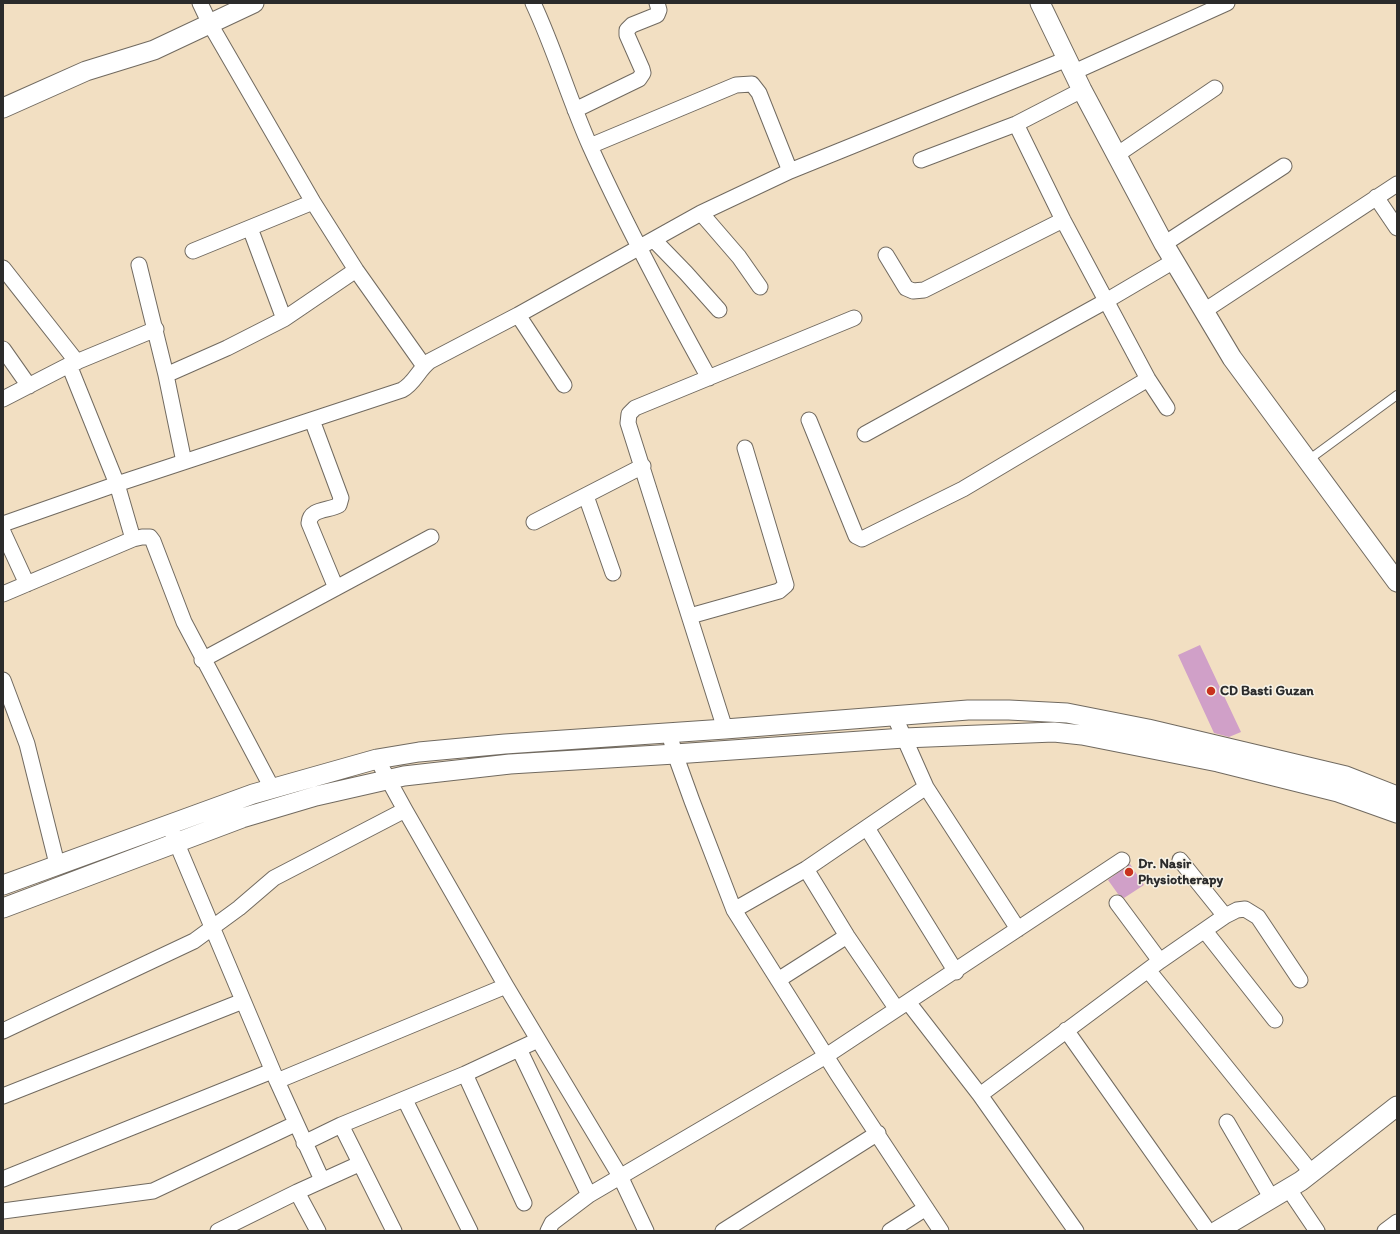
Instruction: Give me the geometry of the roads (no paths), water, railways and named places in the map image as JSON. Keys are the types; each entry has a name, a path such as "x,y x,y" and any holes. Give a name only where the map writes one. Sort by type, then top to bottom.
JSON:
{"street":[{"path":"200,3 210,24 313,202 356,270 424,366"},
{"path":"3,108 86,71 154,50 254,3"},
{"path":"533,3 547,33 575,110 590,146 660,291 709,378"},
{"path":"575,110 640,79 643,73 642,69 627,35 627,30 632,25 657,15 659,10 657,3"},
{"path":"1040,3 1082,90 1118,154 1164,244 1232,358 1307,462 1397,582"},
{"path":"3,524 117,484 402,390 409,386 424,366 701,213 790,171 1070,66 1227,3"},
{"path":"590,146 736,85 752,84 759,93 790,171"},
{"path":"1118,154 1215,88"},
{"path":"921,160 1016,124 1082,90"},
{"path":"1016,124 1063,220 1106,301 1148,379 1167,408"},
{"path":"1164,244 1284,166"},
{"path":"1204,311 1376,196 1397,184"},
{"path":"1376,196 1397,228"},
{"path":"193,251 313,202"},
{"path":"701,213 739,257 760,287"},
{"path":"886,255 906,288 918,292 1063,220"},
{"path":"250,228 284,319"},
{"path":"654,240 719,310"},
{"path":"865,434 1106,301 1174,261"},
{"path":"140,265 156,329 184,462"},
{"path":"166,375 228,348 284,319 356,270"},
{"path":"4,271 73,364 117,484 134,539"},
{"path":"518,315 564,385"},
{"path":"725,729 643,466 628,423 629,414 635,408 854,318"},
{"path":"3,399 73,364 156,329"},
{"path":"3,349 29,386"},
{"path":"809,420 856,536 862,539 963,489 1148,379"},
{"path":"312,420 341,498 339,505 315,512 309,519 309,523 336,588"},
{"path":"690,616 779,591 786,585 745,448"},
{"path":"534,522 643,466"},
{"path":"586,496 613,573"},
{"path":"3,532 27,584"},
{"path":"3,594 134,539 146,536 153,541 184,622 202,660 272,788"},
{"path":"202,660 431,537"},
{"path":"3,680 27,744 57,864"},
{"path":"3,885 57,864 272,788 377,759 419,752 505,744 968,710 1066,713 1148,729 1346,776 1397,796"},
{"path":"894,715 926,787 1018,929"},
{"path":"3,908 242,818 309,798 404,776 510,764 904,738 1021,732 1054,732 1082,735 1218,762 1338,792 1397,813"},
{"path":"670,733 675,754 734,910 826,1056 941,1231"},
{"path":"377,759 506,986 620,1176 646,1231"},
{"path":"734,910 806,869 926,787"},
{"path":"3,1031 194,941 214,928 274,878 405,810"},
{"path":"168,824 214,928 295,1124 322,1180"},
{"path":"867,828 956,972"},
{"path":"548,1231 552,1223 589,1195 826,1056 902,1005 956,972 1122,860"},
{"path":"1180,860 1225,916"},
{"path":"806,869 847,936 902,1005 980,1095 1076,1231"},
{"path":"1117,903 1160,961"},
{"path":"980,1095 1160,961 1225,916 1237,910 1245,909 1258,917 1300,980"},
{"path":"1205,931 1275,1020"},
{"path":"778,980 847,936"},
{"path":"1148,970 1311,1172"},
{"path":"3,1179 275,1076 506,986"},
{"path":"3,1096 243,1001"},
{"path":"1066,1030 1208,1231"},
{"path":"304,1143 341,1125 405,1100 465,1074 538,1040"},
{"path":"519,1049 589,1195"},
{"path":"465,1074 524,1203"},
{"path":"405,1100 470,1231"},
{"path":"1217,1231 1288,1188 1397,1106"},
{"path":"1227,1122 1272,1199"},
{"path":"3,1211 153,1191 295,1124"},
{"path":"341,1125 359,1164 394,1231"},
{"path":"723,1231 878,1133"},
{"path":"218,1231 322,1180 359,1164"},
{"path":"1288,1188 1317,1231"},
{"path":"297,1192 318,1231"},
{"path":"890,1231 926,1208"},
{"path":"1385,1231 1397,1222"}],"lane":[{"path":"1307,462 1397,395"}],"place":[{"name":"CD Basti Guzan","path":"1211,691"},
{"name":"Dr. Nasir Physiotherapy","path":"1129,872"}]}
